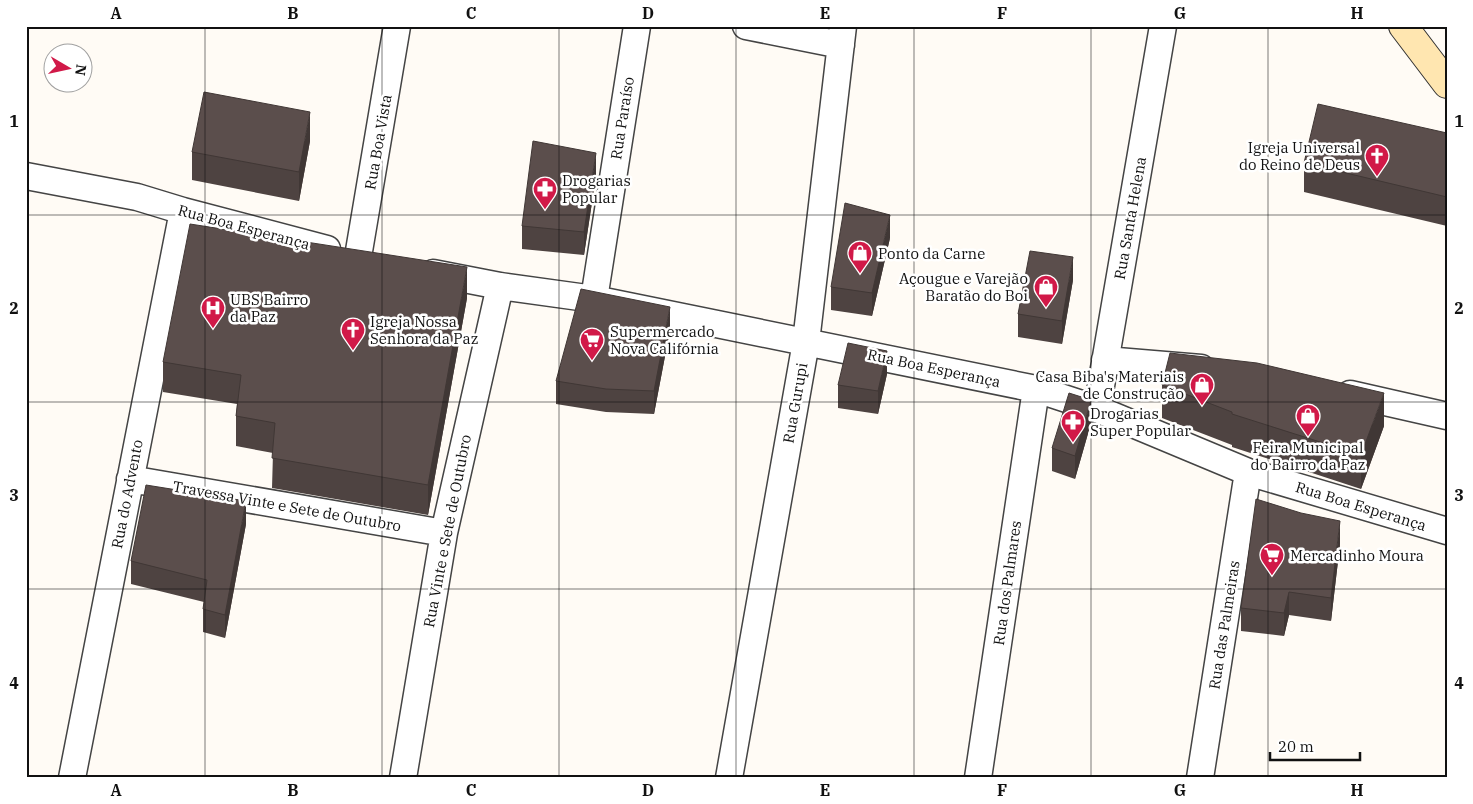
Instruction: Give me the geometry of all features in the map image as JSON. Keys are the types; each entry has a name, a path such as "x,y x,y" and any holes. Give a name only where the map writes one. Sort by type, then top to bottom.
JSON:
{"street":[{"name":"Rua Boa Vista","path":"368,259 397,26"},
{"name":"Rua Paraíso","path":"594,299 636,26"},
{"path":"746,26 842,36"},
{"name":"Rua Santa Helena","path":"1097,410 1163,26"},
{"path":"1403,26 1447,84"},
{"name":"Rua Gurupi","path":"729,778 806,342 842,36"},
{"name":"Rua Boa Esperança","path":"26,176 137,196 183,211 368,259"},
{"name":"Rua do Advento","path":"72,778 183,211"},
{"name":"Rua Boa Esperança","path":"407,268 500,286 594,299 1036,389 1097,410 1248,472 1447,532"},
{"name":"Rua Vinte e Sete de Outubro","path":"403,778 444,533 500,286"},
{"path":"1106,360 1223,369"},
{"name":"Rua dos Palmares","path":"978,778 1036,389"},
{"path":"1330,389 1447,416"},
{"name":"Rua das Palmeiras","path":"1200,778 1248,472"},
{"name":"Travessa Vinte e Sete de Outubro","path":"130,478 444,533"}],"building":[{"path":"204,92 310,112 299,172 192,152"},
{"path":"1318,104 1447,133 1447,197 1304,163"},
{"path":"533,141 596,153 584,232 522,226"},
{"name":"Ponto da Carne","path":"845,203 890,215 872,293 831,287"},
{"name":"Igreja Nossa Senhora da Paz","path":"190,224 467,267 428,485 272,458 275,423 236,416 241,375 163,362"},
{"path":"1030,251 1073,257 1062,321 1018,314"},
{"path":"581,289 670,307 654,391 606,389 556,381"},
{"path":"848,343 887,351 878,391 838,385"},
{"path":"1170,353 1257,363 1384,393 1361,455 1232,414 1232,412 1162,385"},
{"path":"1069,393 1091,400 1075,456 1052,448"},
{"path":"146,485 246,501 225,615 203,609 207,580 131,561"},
{"path":"1256,499 1301,513 1340,521 1331,598 1289,592 1284,613 1241,608"}],"place":[{"name":"Igreja Universal do Reino de Deus","path":"1377,177"},
{"name":"Drogarias Popular","path":"545,210"},
{"name":"Ponto da Carne","path":"860,274"},
{"name":"Açougue e Varejão Baratão do Boi","path":"1046,308"},
{"name":"UBS Bairro da Paz","path":"213,329"},
{"name":"Igreja Nossa Senhora da Paz","path":"353,351"},
{"name":"Supermercado Nova Califórnia","path":"592,361"},
{"name":"Casa Biba's Materiais de Construção","path":"1202,406"},
{"name":"Feira Municipal do Bairro da Paz","path":"1308,437"},
{"name":"Drogarias Super Popular","path":"1073,443"},
{"name":"Mercadinho Moura","path":"1272,576"}]}
